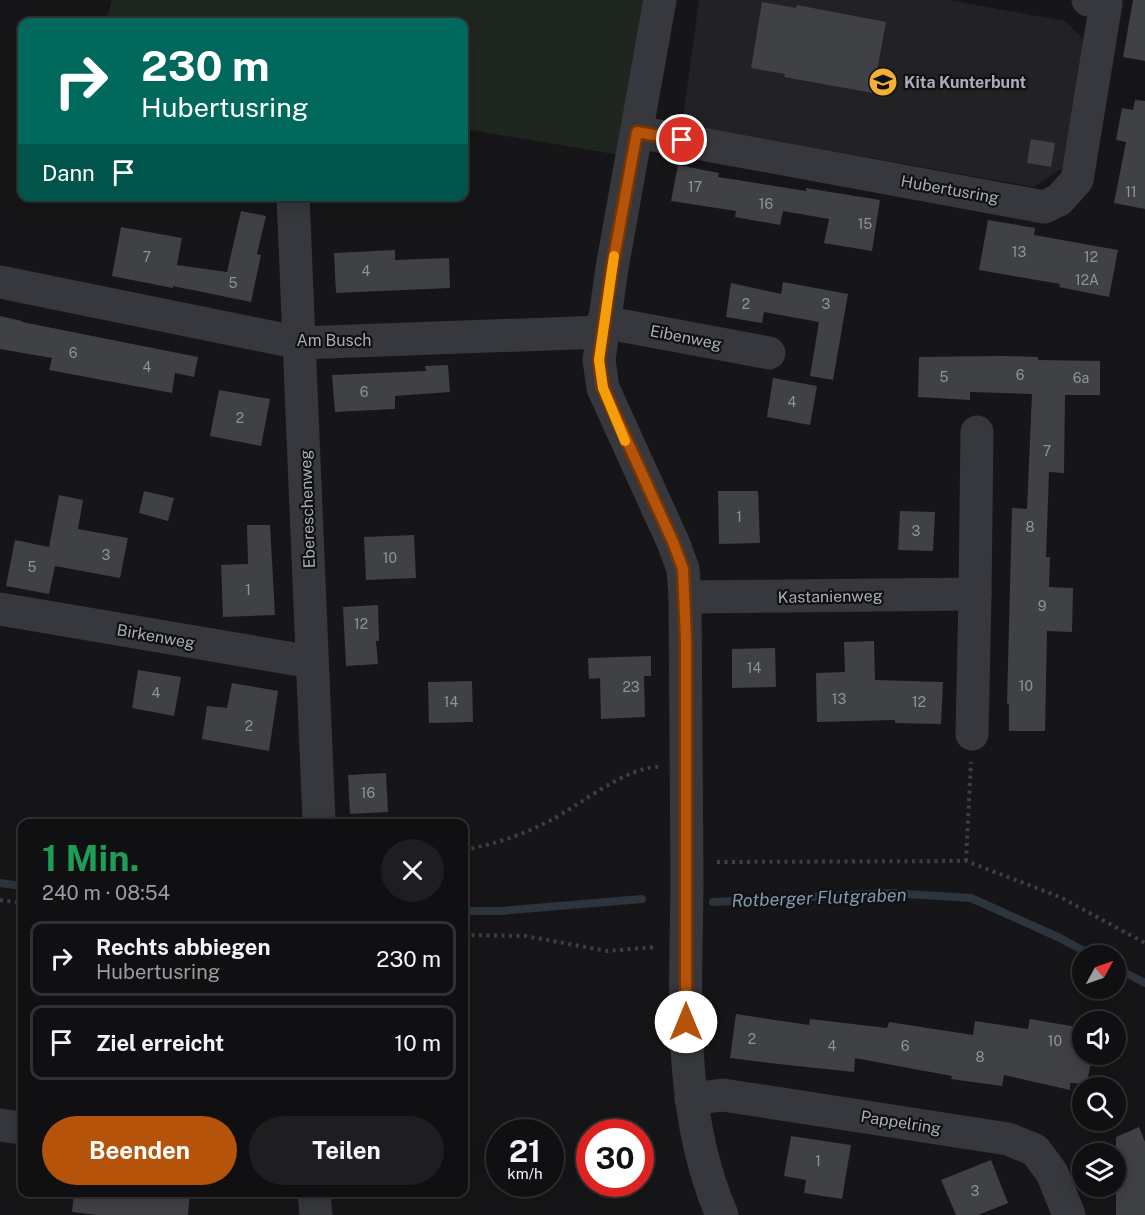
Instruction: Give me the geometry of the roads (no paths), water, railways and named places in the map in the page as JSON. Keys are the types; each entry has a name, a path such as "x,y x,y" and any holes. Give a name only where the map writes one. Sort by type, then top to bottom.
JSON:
{"street":[{"path":"660,0 599,360 603,388 683,569 685,597 686,1041 692,1099 715,1212"},
{"name":"Hubertusring","path":"637,132 1044,207 1059,200 1077,180 1100,1"},
{"name":"Ebereschenweg","path":"293,201 319,819"},
{"name":"Am Busch","path":"0,282 300,343 603,327"},
{"name":"Eibenweg","path":"603,327 769,353"},
{"path":"972,734 977,432"},
{"name":"Kastanienweg","path":"685,597 975,594"},
{"name":"Birkenweg","path":"0,609 312,662"},
{"name":"Pappelring","path":"692,1099 723,1095 1008,1139 1035,1150 1052,1173 1069,1215"},
{"path":"0,1125 18,1127"},
{"path":"314,1197 316,1215"}],"waterway":[{"name":"Rotberger Flutgraben","path":"0,883 18,885"},
{"name":"Rotberger Flutgraben","path":"713,902 889,893 971,898 1073,945"},
{"name":"Rotberger Flutgraben","path":"468,911 500,911 642,899"},
{"name":"Rotberger Flutgraben","path":"1126,973 1145,983"}],"place":[{"name":"Kita Kunterbunt","path":"883,82"}]}
